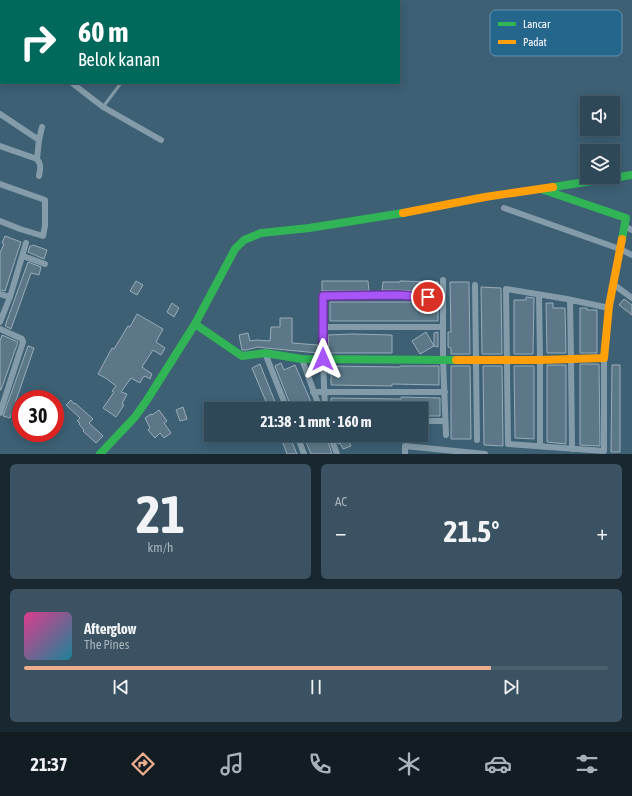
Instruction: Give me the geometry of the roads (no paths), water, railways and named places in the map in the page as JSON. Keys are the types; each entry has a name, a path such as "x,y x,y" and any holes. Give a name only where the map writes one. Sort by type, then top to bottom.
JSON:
{"street":[{"path":"73,84 103,107 161,140"},
{"path":"0,114 39,140"},
{"path":"39,176 40,167 37,159 42,127"},
{"path":"0,146 37,159"},
{"path":"100,454 135,417 147,400 195,324 235,249 244,240 261,233 308,228 382,217 485,197 632,175"},
{"path":"0,184 45,200 45,226 43,236 0,221"},
{"path":"541,189 626,218 628,228 620,249 613,284 604,358 604,451 508,444 506,290 609,308"},
{"path":"504,208 620,249 632,255"},
{"path":"0,322 10,297 26,244"},
{"path":"23,256 44,264"},
{"path":"443,280 443,360 446,435"},
{"path":"613,284 632,298"},
{"path":"475,285 477,440"},
{"path":"0,294 10,297"},
{"path":"325,402 323,296 397,295 443,297"},
{"path":"539,295 540,446"},
{"path":"570,300 572,449"},
{"path":"195,324 242,356 265,353 302,359 398,360 540,360 604,358"},
{"path":"323,327 443,327"},
{"path":"0,329 22,339 23,342 0,413"},
{"path":"265,353 284,402"},
{"path":"302,359 317,402"},
{"path":"313,392 445,392"},
{"path":"428,421 445,421"},
{"path":"300,442 304,454"},
{"path":"333,442 337,454"},
{"path":"405,454 405,446 485,454"}],"lane":[{"path":"103,107 120,84"}]}
